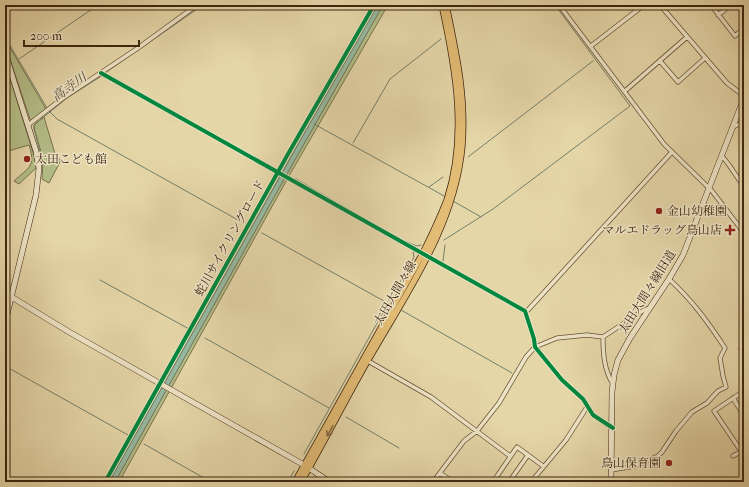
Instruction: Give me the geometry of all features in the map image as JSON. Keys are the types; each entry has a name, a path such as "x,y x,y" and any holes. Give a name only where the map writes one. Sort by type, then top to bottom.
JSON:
{"main road":[{"name":"太田大間々線","path":"295,482 307,466 368,361 425,254 447,199 452,180 459,126 457,90 442,5"},
{"name":"太田大間々線","path":"301,482 307,466 425,254 442,227 451,202 462,147 462,85 446,5"}],"street":[{"path":"28,125 63,98 138,48 197,5"},
{"path":"567,5 561,7 664,144 709,188 744,233"},
{"path":"591,46 644,5"},
{"path":"660,5 727,83 744,97"},
{"path":"711,5 735,36 744,28"},
{"path":"718,15 731,5"},
{"path":"625,92 686,37"},
{"path":"5,53 38,159 39,179 5,323"},
{"path":"660,61 678,82 705,58"},
{"path":"101,73 525,311 535,347 562,380 583,399 593,415 613,428"},
{"path":"5,77 12,75"},
{"name":"太田大間々線旧道","path":"611,482 613,384 616,368 622,351 683,255 744,97"},
{"path":"733,127 743,124"},
{"path":"525,311 528,310 672,152"},
{"path":"722,156 744,187"},
{"path":"612,470 635,466 658,456 692,412 707,403 718,391 726,387 722,376 720,358 725,348 690,299 669,279"},
{"path":"5,293 69,332 307,466 330,482"},
{"path":"433,482 464,441 477,431 499,403 526,357 535,347 557,338 587,335 603,336 649,308"},
{"path":"603,336 605,361 609,377 613,384"},
{"path":"744,346 741,349 744,354"},
{"path":"368,361 431,397 510,456"},
{"path":"733,456 743,450 714,411 744,391"},
{"path":"733,398 744,416"},
{"path":"530,482 566,440 587,407"},
{"path":"492,482 516,447 543,466"},
{"path":"509,482 528,455"},
{"path":"440,472 452,482"}],"shaded area":[{"path":"375,5 378,5 109,482 106,482"},
{"path":"378,5 383,5 115,482 109,482 309,125"},
{"path":"383,5 388,5 289,176 119,482 115,482 292,165"},
{"path":"5,39 46,109 31,122 5,44"},
{"path":"10,78 35,159 36,168 19,184 14,181 30,166 32,158 29,145 5,152 5,79"},
{"path":"44,117 56,157 61,160 49,183 42,179 43,159 34,128 35,124"}],"waterway":[{"path":"19,59 98,5"},
{"name":"高寺川","path":"105,73 203,5"},
{"path":"444,240 493,209 630,106 555,5"},
{"path":"5,37 47,108"},
{"path":"353,143 390,79 441,39"},
{"path":"468,157 593,61"},
{"name":"高寺川","path":"42,159 34,125 67,98 103,75"},
{"path":"49,111 57,119 247,225"},
{"path":"314,124 446,197"},
{"path":"429,187 443,177"},
{"path":"296,179 402,240"},
{"path":"453,201 481,217"},
{"path":"262,233 391,305"},
{"path":"405,241 417,246 421,245"},
{"path":"443,261 445,245"},
{"path":"304,454 414,257 413,252 415,252"},
{"path":"100,280 189,329"},
{"path":"401,310 512,373"},
{"path":"205,338 329,408"},
{"path":"5,366 128,435"},
{"path":"346,417 399,448"},
{"path":"144,444 211,482"},
{"path":"288,482 294,471"}],"cycle path":[{"name":"蛇川サイクリングロード","path":"105,482 288,154 374,5"},
{"path":"101,73 525,311 535,347 562,380 583,399 593,415 613,428"}],"place":[{"name":"太田こども館","path":"27,159"},
{"name":"金山幼稚園","path":"659,211"},
{"name":"マルエドラッグ鳥山店","path":"730,230"},
{"name":"鳥山保育園","path":"669,463"}]}
